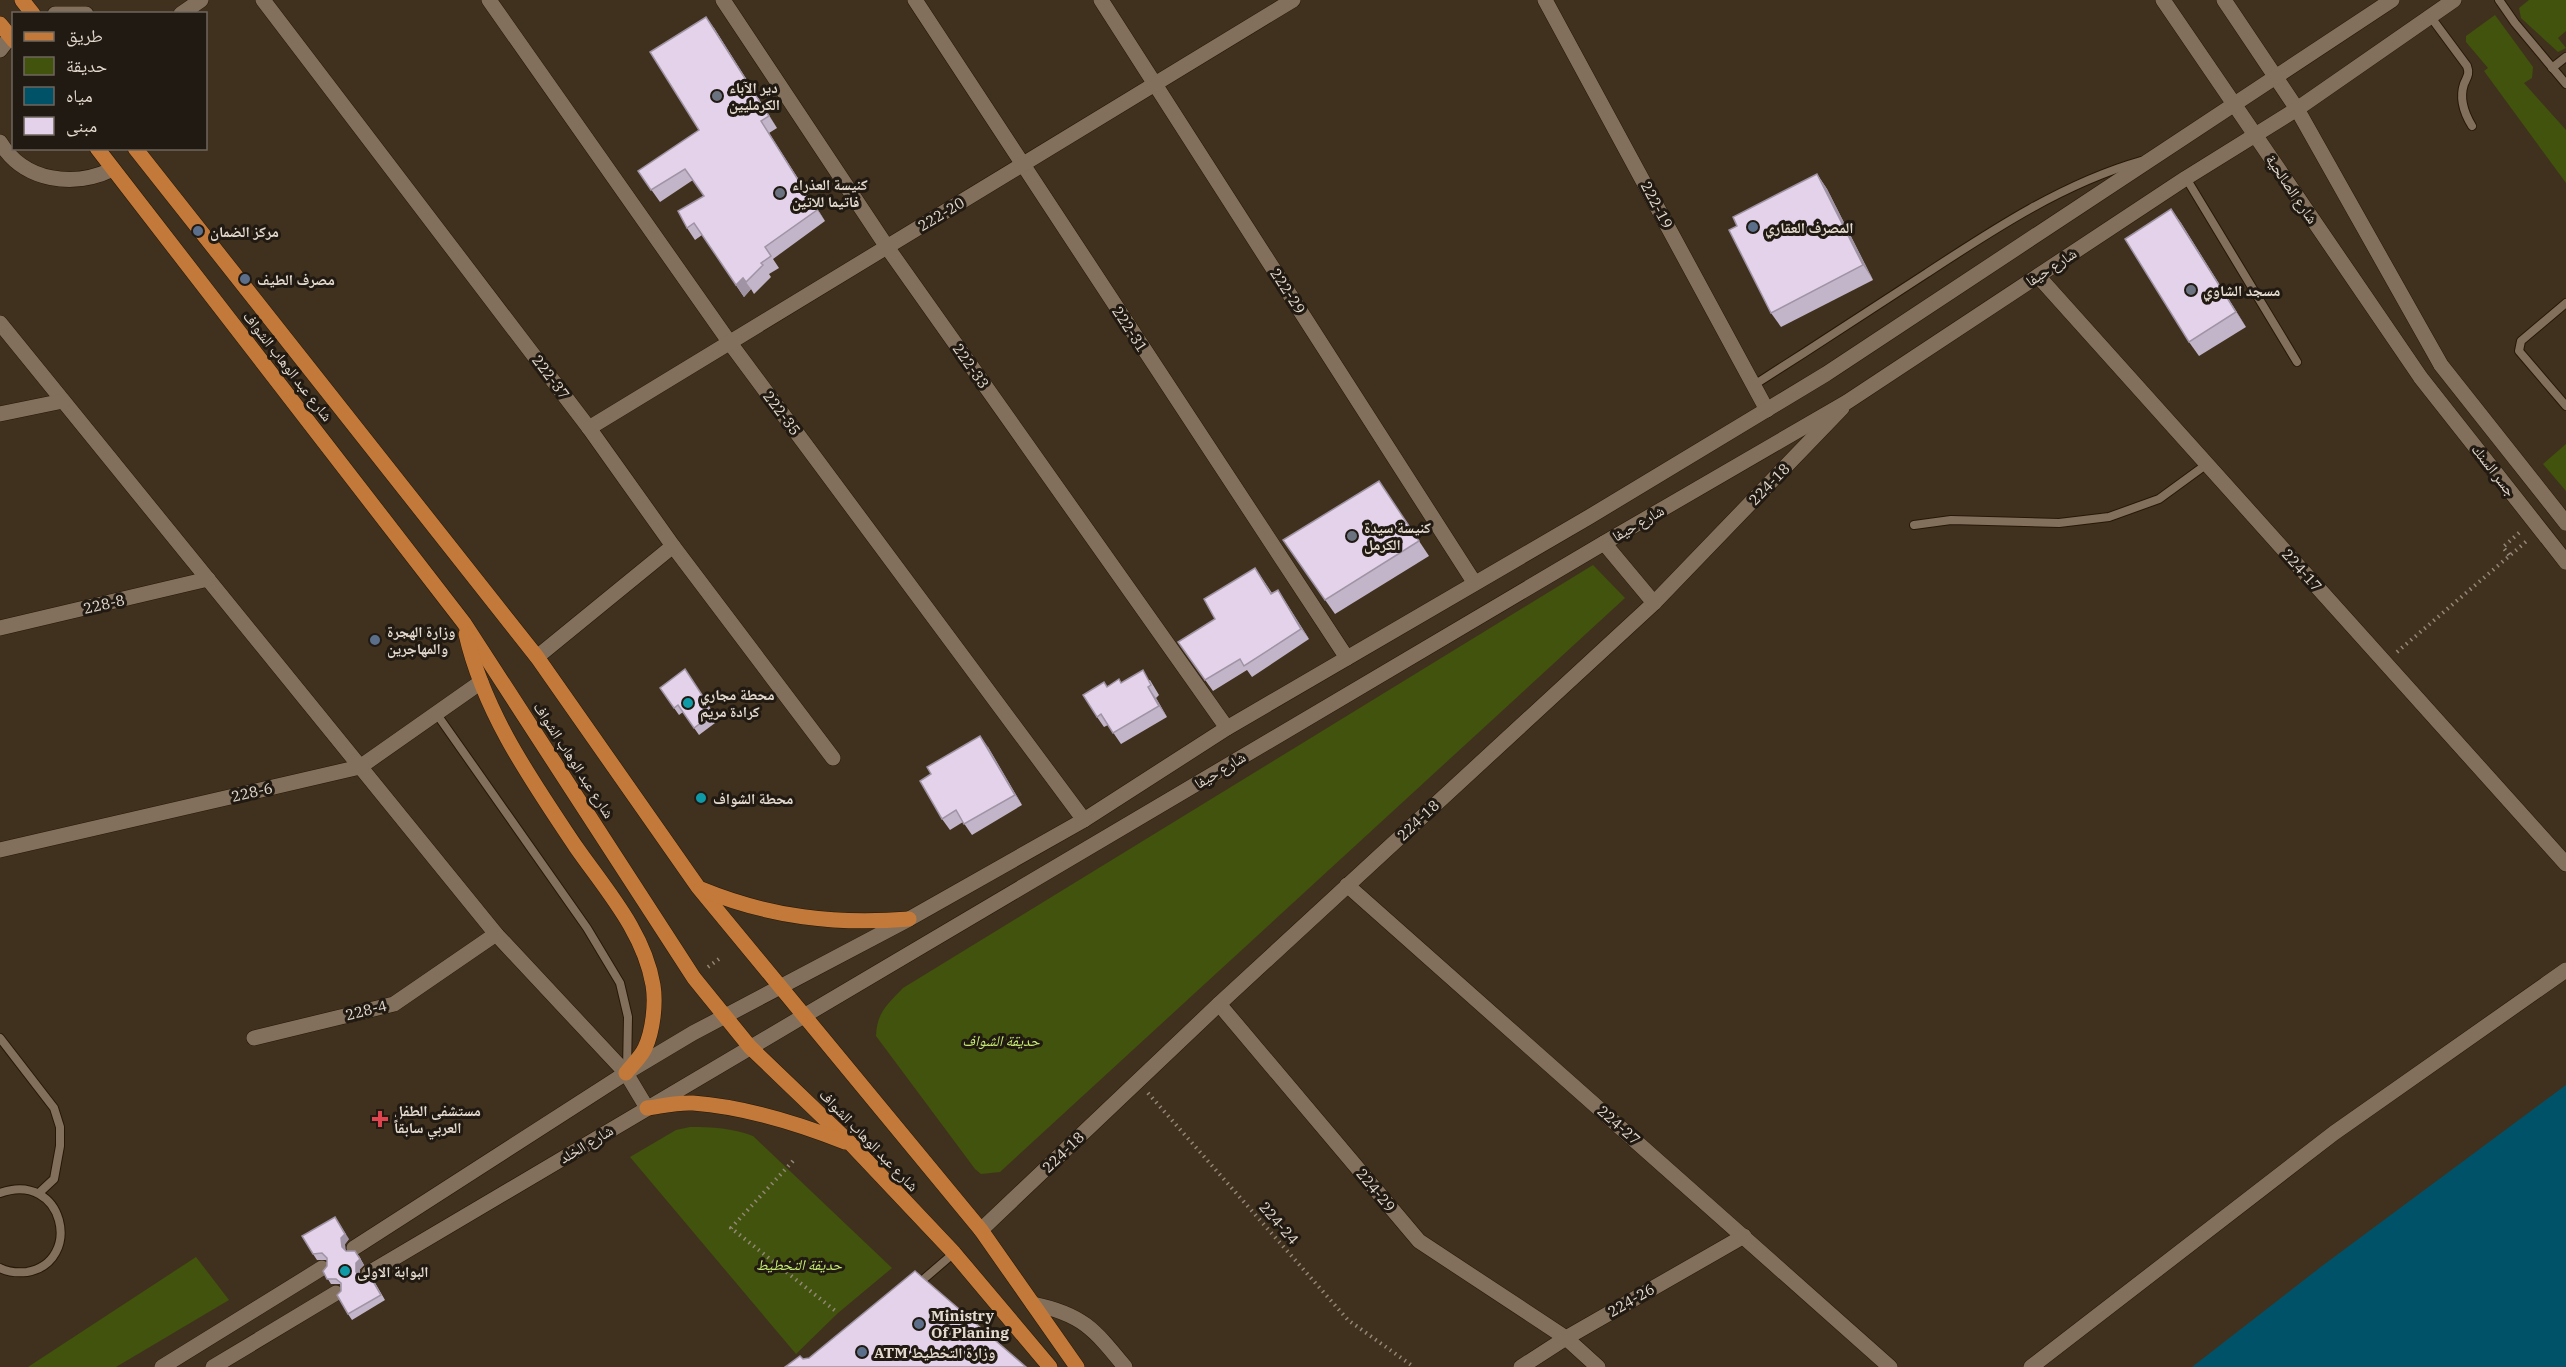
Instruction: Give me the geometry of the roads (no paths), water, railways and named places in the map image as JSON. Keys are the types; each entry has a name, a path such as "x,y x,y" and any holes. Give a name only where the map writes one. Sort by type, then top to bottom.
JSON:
{"main road":[{"path":"22,0 31,12"},
{"path":"0,24 12,39"},
{"name":"شارع عبد الوهاب الشواف","path":"99,150 464,622 694,978 750,1047 852,1145 954,1254 1050,1367"},
{"name":"شارع عبد الوهاب الشواف","path":"137,150 537,657 698,887 981,1230 1077,1367"},
{"path":"464,622 473,664 506,736 576,847 632,926 646,958 653,987 651,1028 645,1048 626,1073"},
{"path":"698,887 752,907 807,919 875,922 909,919"},
{"path":"647,1108 691,1103 730,1108 789,1122 852,1145"}],"street":[{"path":"184,12 201,0"},
{"name":"222-37","path":"263,0 589,428 673,546 833,758"},
{"name":"222-35","path":"489,0 730,343 1084,820"},
{"name":"222-33","path":"723,0 887,247 1227,728"},
{"name":"222-31","path":"915,0 1347,658"},
{"name":"222-29","path":"1101,0 1474,582"},
{"name":"222-20","path":"589,428 1293,0"},
{"name":"222-19","path":"1545,0 1767,410"},
{"name":"شارع الصالحية","path":"2163,0 2421,378"},
{"path":"2224,0 2297,109"},
{"name":"شارع حيفا","path":"780,987 909,919 1084,820 1227,728 1588,517 1826,374 2392,0"},
{"name":"شارع حيفا","path":"804,1016 1604,543 1848,402 2186,178 2297,109 2454,0"},
{"path":"0,50 12,39"},
{"name":"جسر السنك","path":"2297,109 2441,365 2566,523"},
{"path":"1,146 25,168 54,179 84,180 113,169"},
{"name":"224-17","path":"2038,276 2566,864"},
{"path":"0,323 496,934 626,1073 647,1108"},
{"name":"جسر السنك","path":"2421,378 2534,528 2566,562"},
{"path":"0,414 63,401"},
{"name":"224-18","path":"981,1230 1219,1004 1654,603 1848,402"},
{"path":"1604,543 1654,603"},
{"path":"537,657 673,546"},
{"name":"228-8","path":"0,628 208,579"},
{"name":"228-6","path":"0,850 360,767 481,682"},
{"name":"224-27","path":"1347,885 1890,1367"},
{"name":"228-4","path":"254,1038 394,1004 496,934"},
{"path":"2031,1367 2334,1133 2566,970"},
{"path":"354,1248 626,1073 724,1016 780,987"},
{"name":"224-29","path":"1219,1004 1419,1241 1566,1338 1598,1367"},
{"name":"شارع الخلد","path":"369,1273 804,1016"},
{"name":"224-26","path":"1521,1367 1566,1338 1744,1236"},
{"path":"162,1367 322,1268"},
{"path":"213,1367 336,1293"},
{"path":"1033,1304 1060,1310 1096,1331 1125,1367"}],"lane":[{"path":"2499,0 2515,23 2566,84"},
{"path":"2430,16 2468,66 2469,71 2462,102 2466,117 2472,126"},
{"path":"2552,68 2566,57"},
{"path":"1754,385 1975,242 2048,199 2114,168 2156,156"},
{"path":"2186,178 2297,362"},
{"path":"2566,303 2521,341 2519,351 2566,406"},
{"path":"1914,525 1951,520 2059,523 2109,517 2159,499 2207,464"},
{"path":"436,713 587,928 620,983 628,1017 626,1073"},
{"path":"0,1038 54,1108 60,1127 60,1146 54,1179 39,1193"},
{"path":"0,1193 12,1189 26,1189 39,1193 50,1202 61,1227 60,1241 55,1254 45,1264 20,1273 0,1268"},
{"path":"912,1289 954,1254"}],"water":[{"path":"2566,1085 2566,1367 2192,1367 2322,1266"}],"place":[{"name":"دير الآباء الكرمليين","path":"717,96"},
{"name":"كنيسة العذراء فاتيما للاتين","path":"780,193"},
{"name":"المصرف العقاري","path":"1753,227"},
{"name":"مركز الضمان","path":"198,231"},
{"name":"مصرف الطيف","path":"245,279"},
{"name":"مسجد الشاوي","path":"2191,290"},
{"name":"كنيسة سيدة الكرمل","path":"1352,536"},
{"name":"وزارة الهجرة والمهاجرين","path":"375,640"},
{"name":"محطة مجاري كرادة مريم","path":"688,703"},
{"name":"محطة الشواف","path":"701,798"},
{"name":"مستشفى الطفل العربي سابقاً","path":"380,1119"},
{"name":"البوابة الاولى","path":"345,1271"},
{"name":"Ministry Of Planing","path":"919,1324"},
{"name":"ATM وزارة التخطيط","path":"862,1352"}],"park label":[{"name":"حديقة الشواف","path":"1001,1040"},
{"name":"حديقة التخطيط","path":"799,1264"}]}
